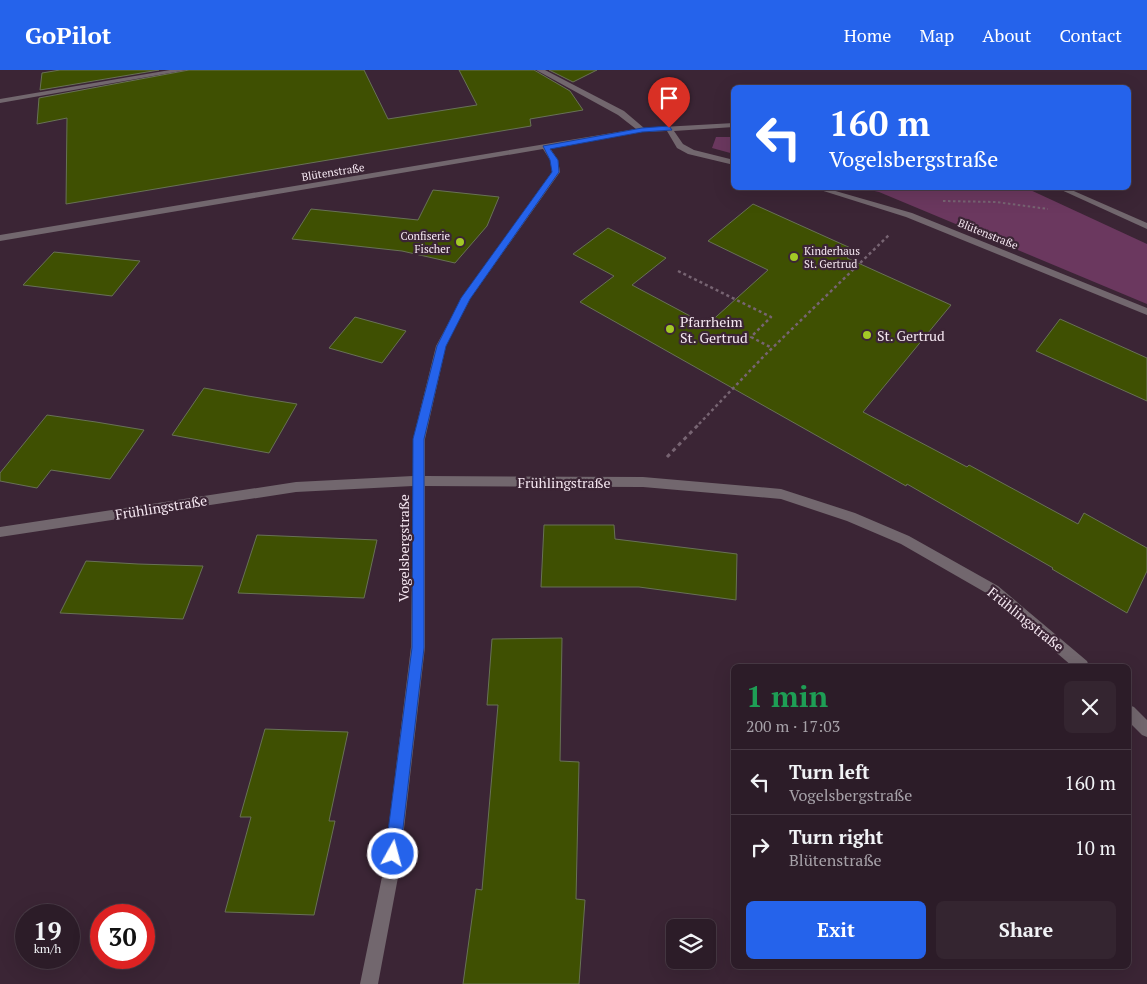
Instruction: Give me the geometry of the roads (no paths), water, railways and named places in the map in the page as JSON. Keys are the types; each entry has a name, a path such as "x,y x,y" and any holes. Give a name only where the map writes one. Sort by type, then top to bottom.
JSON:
{"street":[{"path":"0,101 184,70"},
{"path":"540,70 621,113 642,130"},
{"name":"Blütenstraße","path":"0,238 546,148 642,130 731,125"},
{"path":"669,128 680,146 691,152 731,163"},
{"name":"Vogelsbergstraße","path":"369,984 390,872 418,648 419,439 441,346 466,298 556,172 554,160 546,148"},
{"name":"Blütenstraße","path":"825,190 918,218 1147,312"},
{"path":"1066,190 1147,226"},
{"name":"Frühlingstraße","path":"0,532 296,487 419,481 643,482 781,494 851,517 905,540 993,590 1080,664"},
{"path":"1131,714 1147,730"}],"place":[{"name":"Confiserie Fischer","path":"460,242"},
{"name":"Kinderhaus St. Gertrud","path":"794,257"},
{"name":"Pfarrheim St. Gertrud","path":"670,329"},
{"name":"St. Gertrud","path":"867,335"}]}
